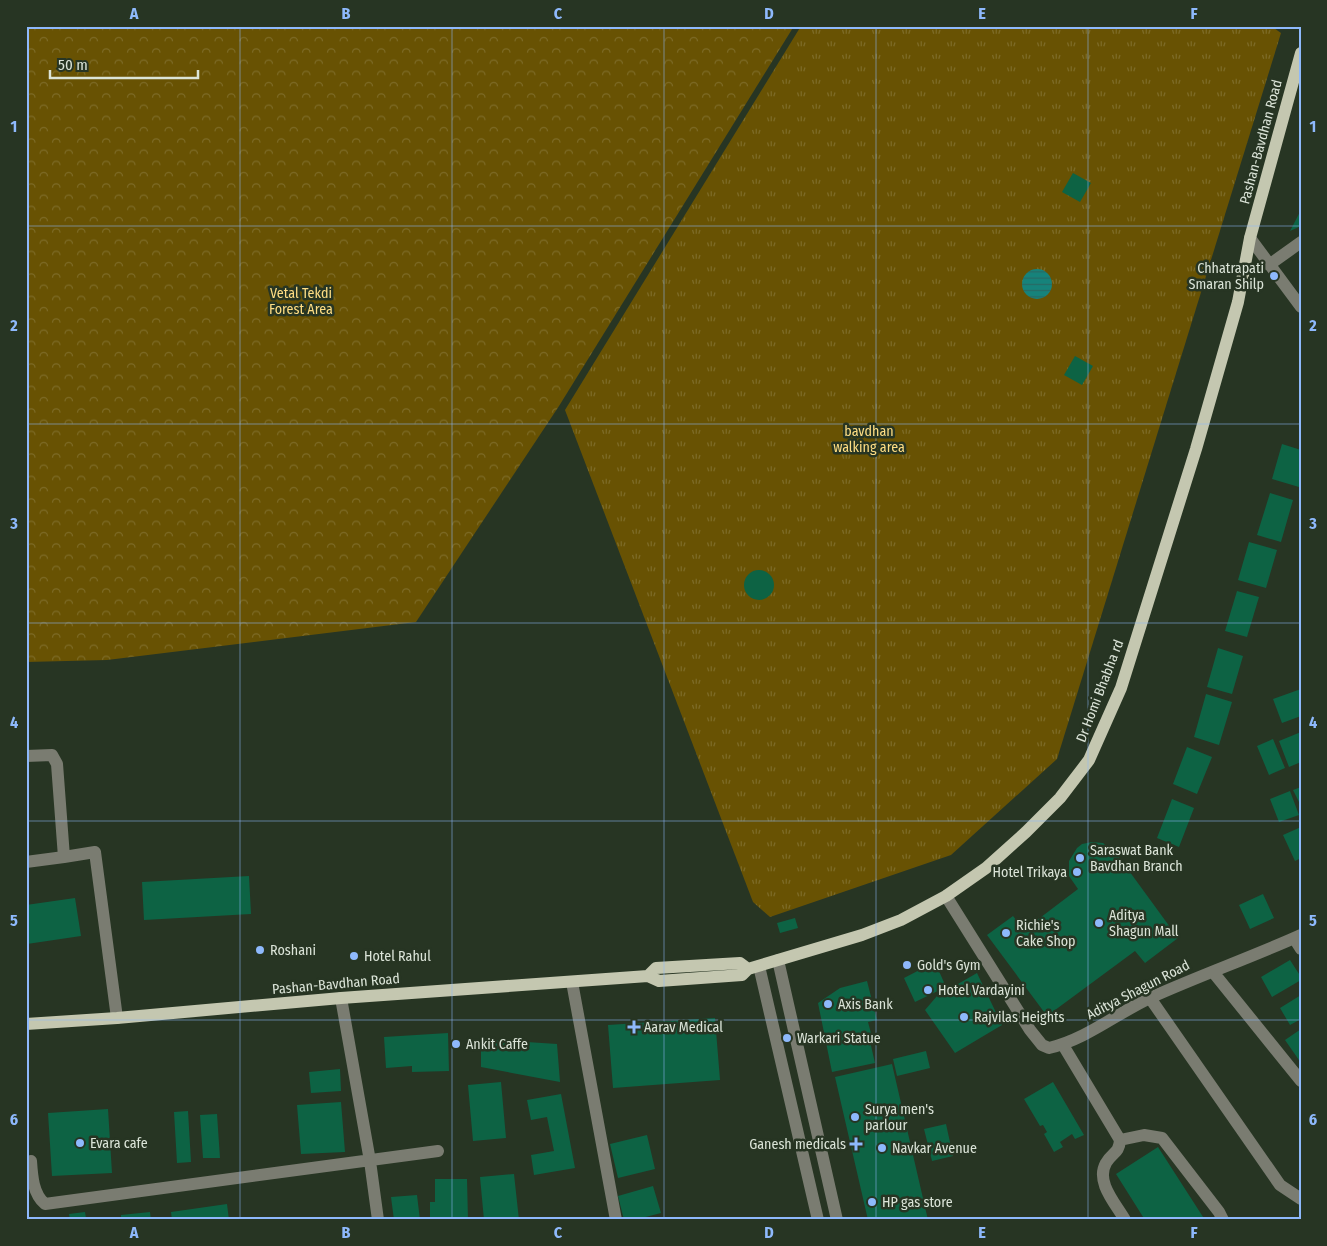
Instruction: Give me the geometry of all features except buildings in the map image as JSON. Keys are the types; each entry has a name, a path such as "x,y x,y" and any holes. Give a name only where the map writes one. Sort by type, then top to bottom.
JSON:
{"main road":[{"name":"Pashan-Bavdhan Road","path":"1250,238 1301,53"},
{"name":"Dr Homi Bhabha rd","path":"754,967 902,920 946,896 986,868 1026,832 1060,798 1089,760 1121,688 1170,536 1238,302 1250,238"},
{"name":"Pashan-Bavdhan Road","path":"26,1024 117,1018 341,998 648,976 656,968 666,967 740,963 754,967"}],"street":[{"path":"1250,238 1301,307"},
{"path":"1269,265 1301,242"},
{"path":"26,756 52,755 57,764 64,857"},
{"path":"26,862 95,852 117,1018"},
{"path":"946,896 1030,1030 1042,1045 1049,1048 1063,1045 1120,1140 1119,1148 1106,1162 1103,1176 1105,1188 1126,1220"},
{"name":"Aditya Shagun Road","path":"1063,1045 1150,998 1203,975 1298,940"},
{"path":"778,960 836,1220"},
{"path":"754,967 775,1030 818,1220"},
{"path":"1214,972 1301,1081"},
{"path":"572,982 616,1220"},
{"path":"341,998 370,1161 378,1220"},
{"path":"1150,998 1280,1185 1301,1199"},
{"path":"775,1030 792,1026"},
{"path":"1120,1140 1144,1135 1162,1138 1219,1212 1223,1220"},
{"path":"31,1161 34,1185 45,1204 438,1151"}],"green space":[{"name":"Vetal Tekdi Forest Area","path":"26,26 794,26 559,406 416,622 107,660 26,662"},
{"name":"bavdhan walking area","path":"801,26 1271,26 1281,33 1057,759 951,855 770,917 753,902 565,410"}],"water":[{"path":"1037,269 1043,270 1051,278 1051,290 1043,298 1037,299 1031,298 1023,290 1022,284 1023,278 1031,270"}],"place":[{"name":"Chhatrapati Smaran Shilp","path":"1274,276"},
{"name":"Saraswat Bank Bavdhan Branch","path":"1080,858"},
{"name":"Hotel Trikaya","path":"1077,872"},
{"name":"Aditya Shagun Mall","path":"1099,923"},
{"name":"Richie's Cake Shop","path":"1006,933"},
{"name":"Roshani","path":"260,950"},
{"name":"Hotel Rahul","path":"354,956"},
{"name":"Gold's Gym","path":"907,965"},
{"name":"Hotel Vardayini","path":"928,990"},
{"name":"Axis Bank","path":"828,1004"},
{"name":"Rajvilas Heights","path":"964,1017"},
{"name":"Aarav Medical","path":"634,1027"},
{"name":"Warkari Statue","path":"787,1038"},
{"name":"Ankit Caffe","path":"456,1044"},
{"name":"Surya men's parlour","path":"855,1117"},
{"name":"Evara cafe","path":"80,1143"},
{"name":"Ganesh medicals","path":"856,1144"},
{"name":"Navkar Avenue","path":"882,1148"},
{"name":"HP gas store","path":"872,1202"}]}
